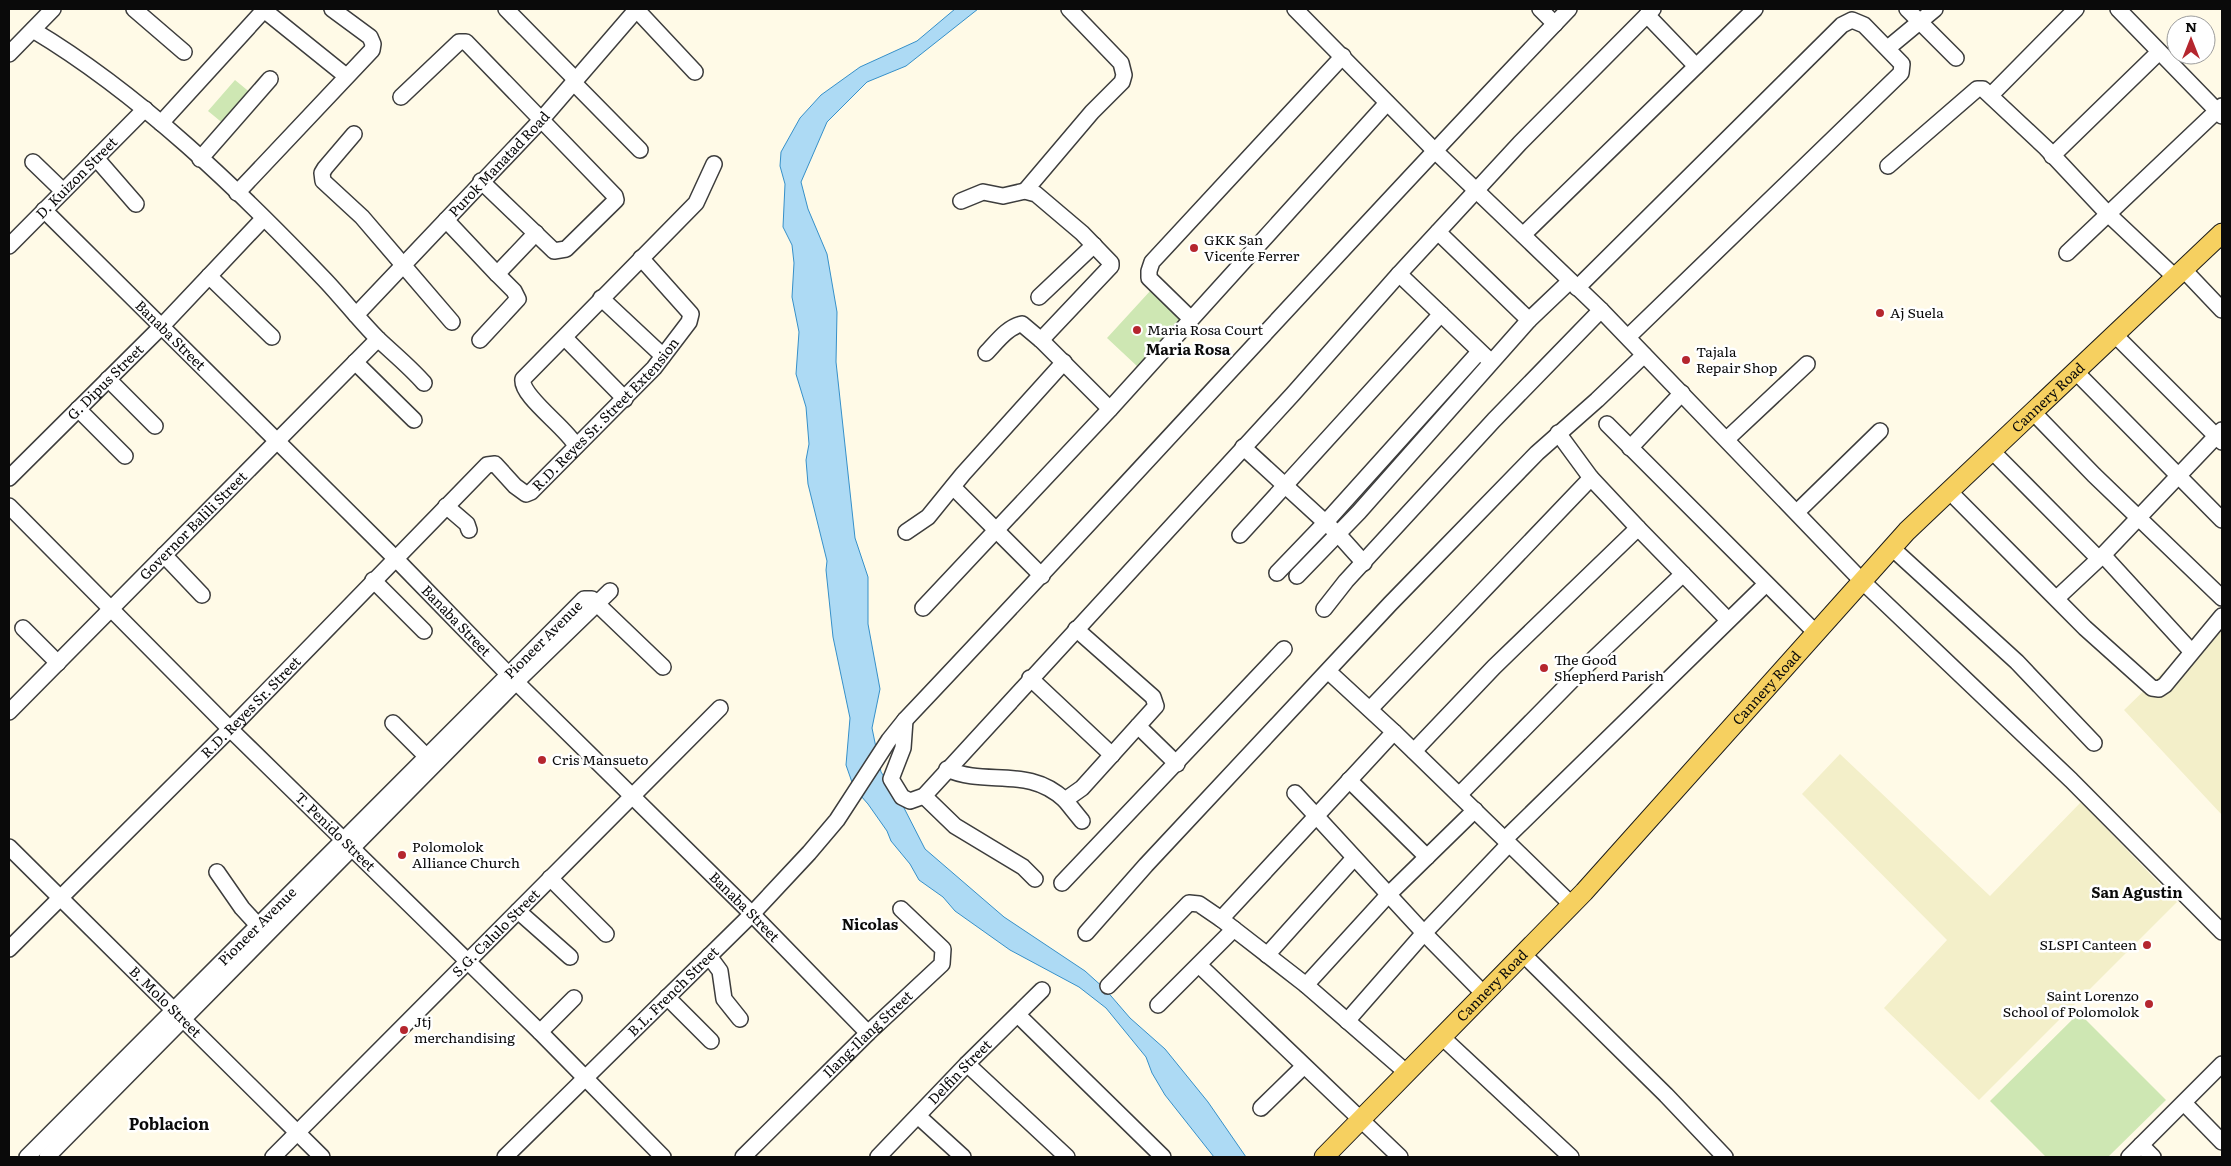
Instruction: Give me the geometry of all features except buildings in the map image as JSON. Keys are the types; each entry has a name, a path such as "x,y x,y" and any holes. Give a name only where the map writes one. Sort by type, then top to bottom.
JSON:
{"main road":[{"name":"Cannery Road","path":"1324,1157 1571,904 1892,548 2222,233"}],"street":[{"path":"9,54 53,9"},
{"path":"134,9 184,52"},
{"path":"161,124 264,9 346,76"},
{"path":"237,193 372,50 373,44 370,37 332,9"},
{"path":"506,9 640,150"},
{"path":"961,200 983,192 1010,196 1025,191 1092,112 1122,82 1124,75 1122,63 1068,9"},
{"path":"1295,9 1344,56 1434,150 1628,337 1862,582 2070,780 2222,932"},
{"path":"1540,9 1554,24"},
{"name":"B.L. French Street","path":"504,1157 752,914 837,820 905,720 1042,576 1434,150 1569,9"},
{"path":"1523,236 1755,9"},
{"path":"1907,9 1956,58"},
{"path":"1888,48 1935,9"},
{"path":"1991,95 2076,9"},
{"path":"2067,253 2107,213 2220,111 2118,9"},
{"path":"633,10 695,72"},
{"name":"Purok Manatad Road","path":"356,315 542,119 633,10"},
{"path":"905,720 903,748 891,779 897,791 906,799 917,800 924,796 1527,136 1650,12 1696,66"},
{"path":"1297,576 1338,534 1529,320 1573,284 1842,25 1849,20 1858,20 1902,64 1901,73 1628,337"},
{"path":"33,30 95,70 145,109 237,193 378,339 403,360 424,383"},
{"path":"401,98 459,42 466,42 542,119 615,196 616,200 566,249 554,250 482,181"},
{"path":"2052,156 2159,52"},
{"path":"1191,319 1149,278 1152,262 1344,56"},
{"path":"200,159 270,80"},
{"path":"1888,166 1977,89 1984,89 2107,213 2222,310"},
{"path":"924,608 1110,408 1388,103"},
{"name":"D. Kuizon Street","path":"9,246 145,109"},
{"path":"354,134 325,168 321,178 362,217 452,322"},
{"path":"96,158 136,204"},
{"path":"34,162 63,191"},
{"path":"576,446 570,435 529,394 522,382 524,377 565,338 601,298 696,203 714,164"},
{"path":"1025,191 1036,194 1094,245 1111,263 1111,266 1041,340"},
{"name":"Banaba Street","path":"44,210 395,558 512,678 752,914 868,1033"},
{"name":"G. Dipus Street","path":"9,478 161,327 263,219"},
{"path":"446,220 514,291 518,300 480,340"},
{"path":"1438,232 1529,320"},
{"path":"497,274 536,233"},
{"path":"1040,297 1094,245"},
{"name":"R.D. Reyes Sr. Street Extension","path":"491,463 500,468 520,490 529,493 555,470 576,446 624,399 663,356 689,322 691,317 688,310 641,258"},
{"path":"1399,274 1492,363"},
{"path":"209,276 272,337"},
{"path":"601,298 663,356"},
{"path":"1324,609 1494,420 1601,310"},
{"path":"1240,535 1441,314"},
{"path":"986,353 1016,326 1022,324 1041,340 1110,408"},
{"path":"2057,598 2101,557 2178,475 2220,436 2115,335"},
{"path":"565,338 624,399"},
{"name":"Governor Balili Street","path":"9,712 378,339"},
{"path":"1277,573 1326,522 1479,352"},
{"path":"1086,933 1146,865 1329,672 1390,604 1558,433 1597,400 1644,354"},
{"path":"355,362 414,420"},
{"path":"906,532 921,524 1064,362"},
{"path":"1727,439 1807,364"},
{"path":"2076,372 2222,520"},
{"path":"108,379 155,426"},
{"path":"1630,448 1682,393"},
{"path":"78,409 125,456"},
{"path":"2033,412 2222,598"},
{"path":"1607,424 1816,633"},
{"path":"1797,512 1880,431"},
{"path":"1558,433 1591,478 1728,620"},
{"path":"1243,447 1326,522 1364,563"},
{"path":"1992,451 2101,557 2191,651"},
{"name":"R.D. Reyes Sr. Street","path":"9,949 230,728 477,473 491,463"},
{"path":"1370,709 1591,478"},
{"path":"952,488 1042,576"},
{"path":"1950,491 2085,628 2152,688 2159,689 2165,685 2191,651 2222,616"},
{"name":"T. Penido Street","path":"9,506 347,844 469,961 663,1157"},
{"path":"446,506 467,524 469,530"},
{"path":"1414,751 1494,667 1638,528"},
{"path":"1892,548 2017,662 2094,743"},
{"path":"164,555 202,595"},
{"path":"1459,795 1577,675 1683,574"},
{"path":"373,580 424,631"},
{"path":"1347,1021 1507,842 1766,584"},
{"path":"610,591 596,603 663,667"},
{"name":"Pioneer Avenue","path":"28,1157 90,1104 512,678 584,599 591,598 596,603"},
{"path":"24,628 58,663"},
{"path":"1065,800 1082,788 1156,706 1153,697 1076,629"},
{"path":"1062,883 1284,650"},
{"path":"1329,672 1414,751 1571,904"},
{"name":"Pioneer Avenue","path":"347,844 426,756 512,678"},
{"path":"1030,678 1112,755"},
{"name":"S.G. Calulo Street","path":"273,1157 720,708"},
{"path":"393,722 426,756"},
{"path":"1138,726 1177,764"},
{"path":"1221,919 1394,732"},
{"path":"947,769 958,774 999,776 1032,782 1059,794 1082,822"},
{"path":"1349,780 1427,857"},
{"path":"1295,793 1424,933 1483,993"},
{"path":"924,796 955,826 1023,867 1035,879"},
{"path":"1306,985 1389,894 1475,810"},
{"name":"B. Molo Street","path":"9,847 62,897 322,1157"},
{"path":"1267,955 1354,858"},
{"path":"217,872 262,930"},
{"path":"550,878 606,934"},
{"path":"1108,986 1189,903 1199,904 1306,985 1406,1072"},
{"name":"Ilang-Ilang Street","path":"743,1157 868,1033 939,969 945,956 943,950 901,909"},
{"path":"518,911 570,957"},
{"path":"1158,1005 1234,929"},
{"path":"1523,954 1666,1095 1725,1157"},
{"path":"709,956 720,971 724,999 740,1018"},
{"path":"1198,964 1400,1157"},
{"name":"Delfin Street","path":"878,1157 967,1064 1042,990"},
{"path":"667,997 711,1041"},
{"path":"540,1032 574,998"},
{"path":"1018,1014 1163,1157"},
{"path":"1442,1037 1570,1157"},
{"path":"967,1064 1067,1157"},
{"path":"2129,1157 2222,1064"},
{"path":"1261,1108 1304,1066"},
{"name":"Pioneer Avenue","path":"47,1157 90,1104"},
{"path":"2184,1104 2222,1142"},
{"path":"918,1116 963,1157"},
{"path":"2141,1145 2153,1157"}],"shaded area":[{"path":"2222,615 2222,815 2124,710"},
{"path":"1840,754 1990,896 2081,802 2177,902 1979,1100 1884,1008 1947,940 1802,794"}],"green space":[{"path":"235,80 252,94 225,125 208,111"},
{"path":"1151,290 1182,318 1138,367 1107,338"},
{"path":"2079,1013 2166,1100 2108,1157 2046,1157 1990,1101"}],"water":[{"path":"955,9 978,9 906,66 867,82 827,122 801,182 808,209 827,254 837,312 836,362 855,538 868,577 868,624 880,689 872,728 881,772 902,804 925,849 1004,917 1085,971 1105,989 1130,1018 1165,1049 1208,1102 1246,1157 1214,1157 1165,1095 1152,1073 1146,1057 1106,1008 1079,987 1010,950 955,911 943,897 919,880 910,864 891,841 887,831 868,804 854,788 846,765 850,718 833,637 826,570 827,561 808,484 806,460 809,444 806,407 796,374 799,332 792,297 794,263 792,245 783,227 785,184 780,166 781,152 800,118 821,95 860,67 917,41"}],"place":[{"name":"GKK San Vicente Ferrer","path":"1194,248"},
{"name":"Aj Suela","path":"1880,313"},
{"name":"Maria Rosa Court","path":"1137,330"},
{"name":"Tajala Repair Shop","path":"1686,360"},
{"name":"The Good Shepherd Parish","path":"1544,668"},
{"name":"Cris Mansueto","path":"542,760"},
{"name":"Polomolok Alliance Church","path":"402,855"},
{"name":"SLSPI Canteen","path":"2147,945"},
{"name":"Saint Lorenzo School of Polomolok","path":"2149,1004"},
{"name":"Jtj merchandising","path":"404,1030"}],"district":[{"name":"Maria Rosa","path":"1188,350"},
{"name":"San Agustin","path":"2137,893"},
{"name":"Nicolas","path":"870,925"},
{"name":"Poblacion","path":"169,1124"}]}
